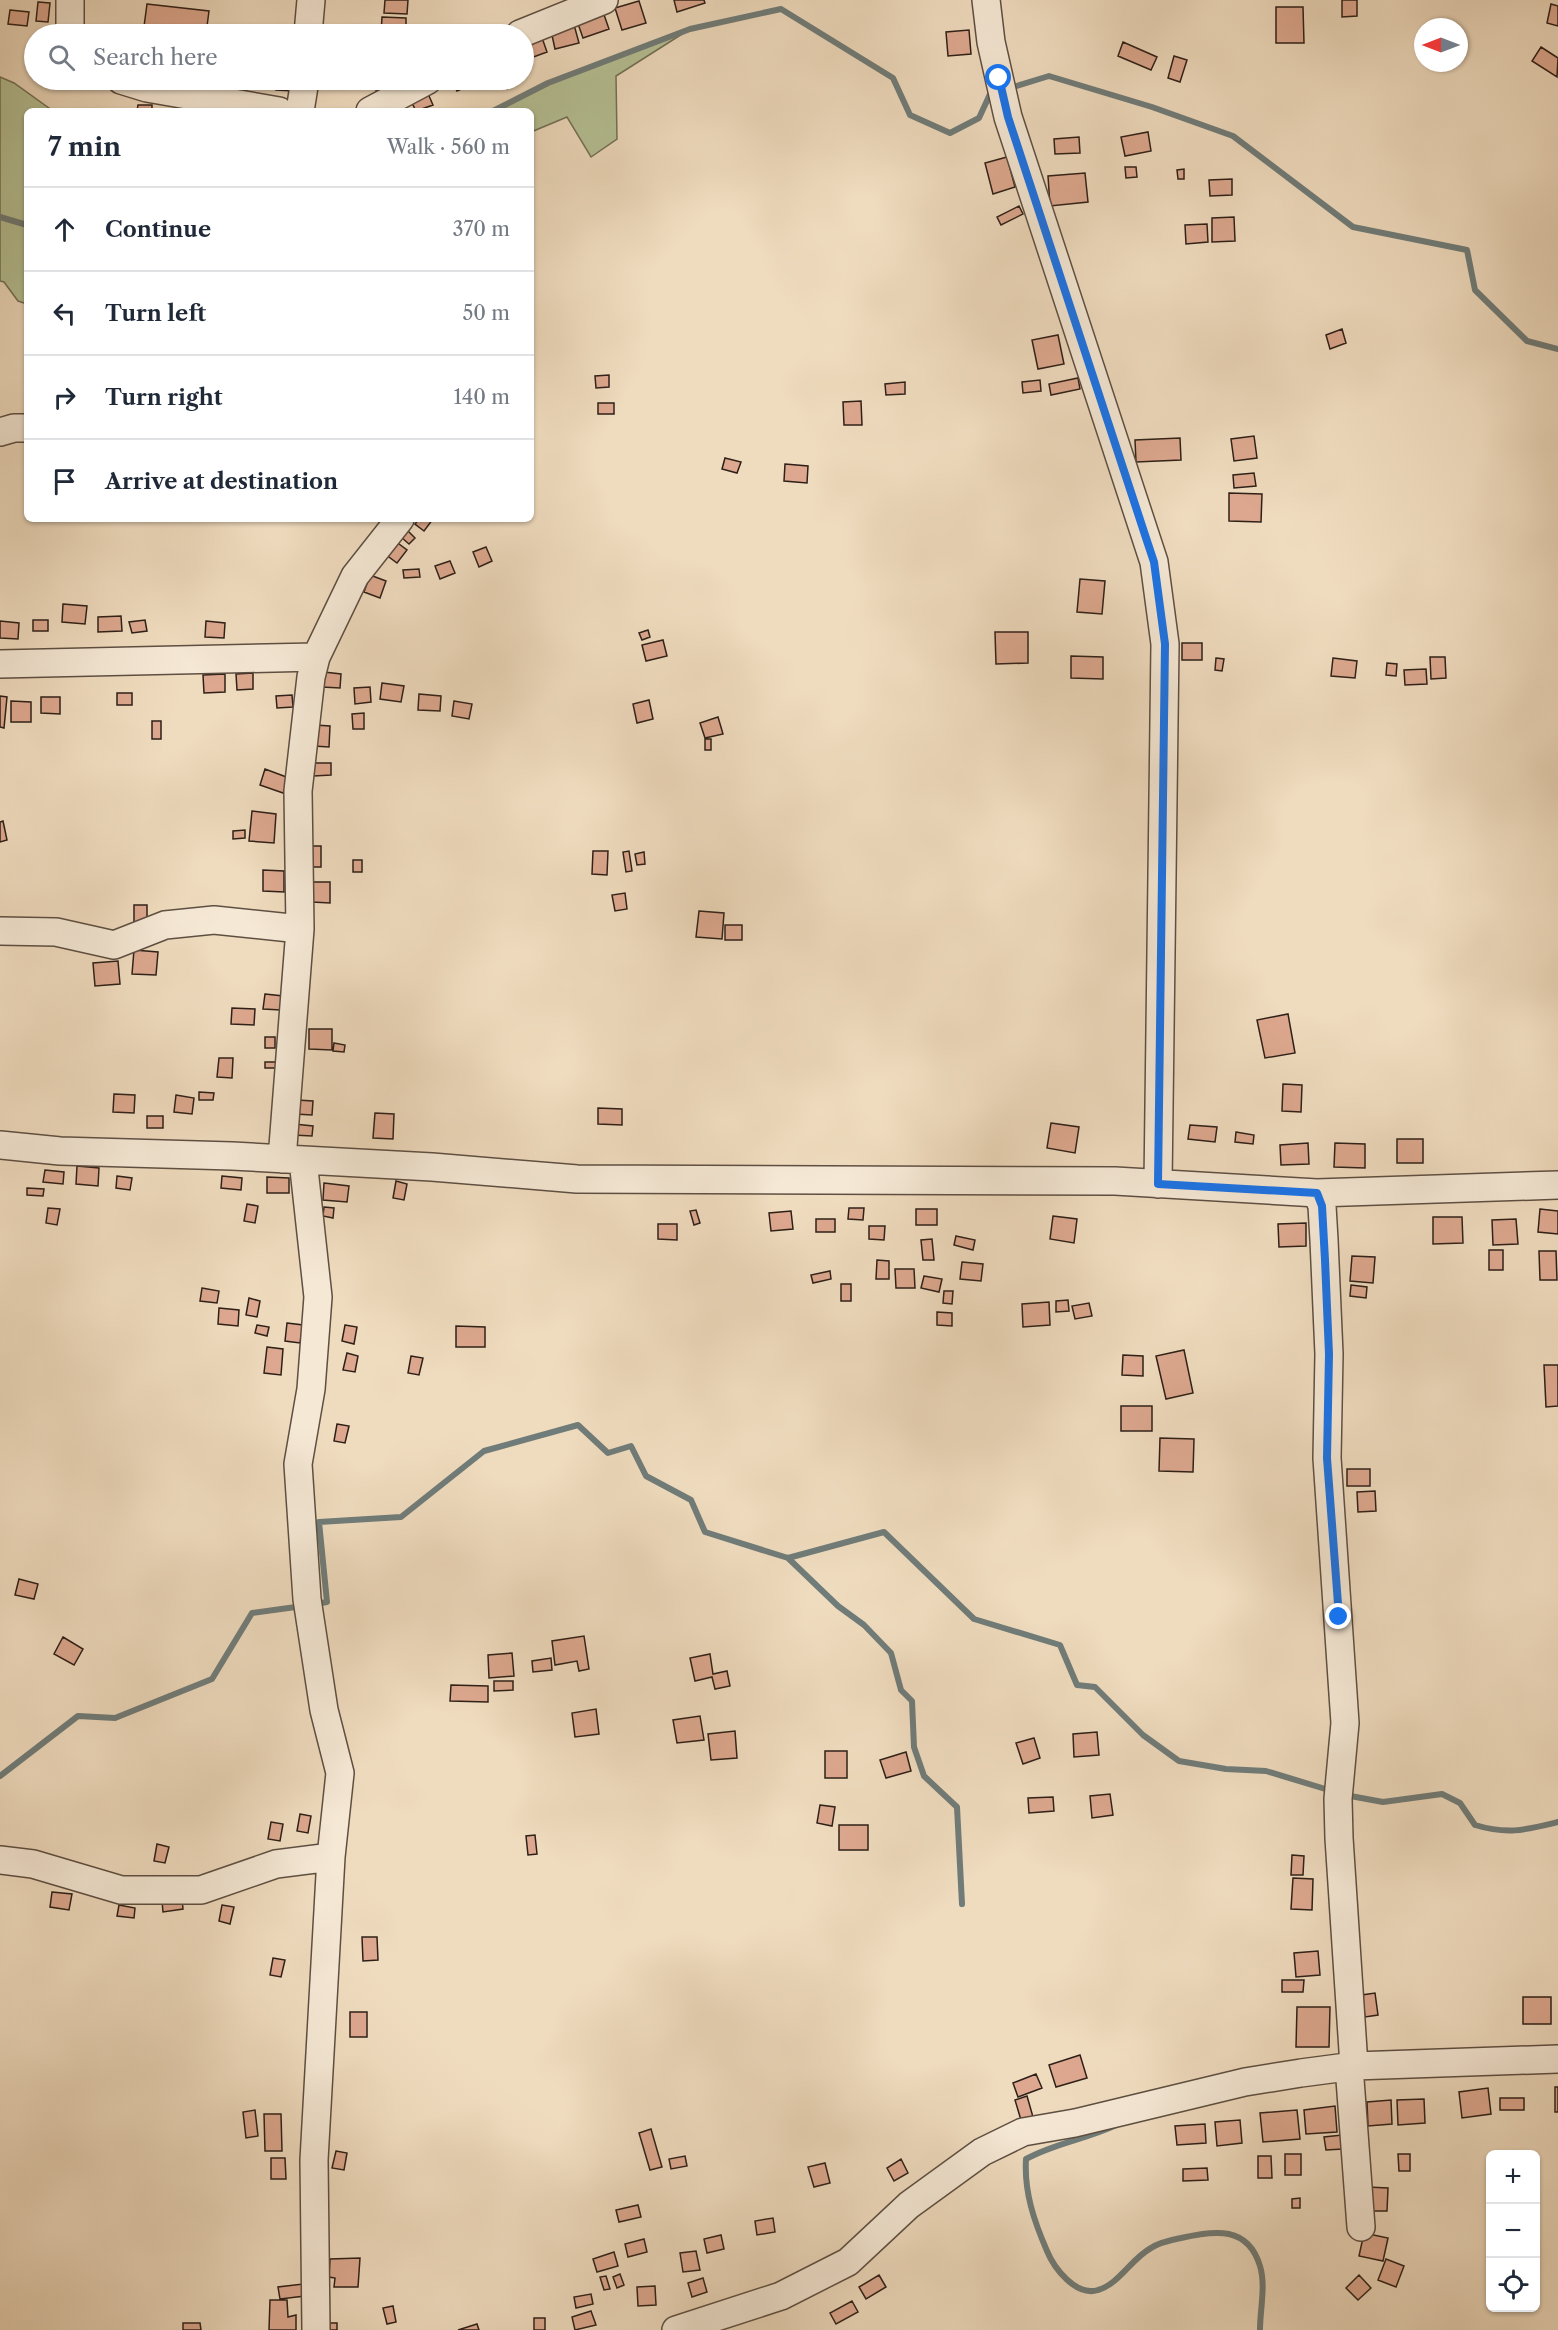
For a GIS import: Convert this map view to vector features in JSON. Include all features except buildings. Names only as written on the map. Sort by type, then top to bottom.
[{"type":"street","points":[[70,0],[70,24]]},
{"type":"street","points":[[309,24],[311,0]]},
{"type":"street","points":[[534,28],[604,0]]},
{"type":"street","points":[[986,0],[991,42],[1008,117],[1154,562],[1165,644],[1158,1184]]},
{"type":"street","points":[[158,90],[262,108]]},
{"type":"street","points":[[300,108],[303,90]]},
{"type":"street","points":[[375,108],[410,90]]},
{"type":"street","points":[[0,432],[24,428]]},
{"type":"street","points":[[316,2330],[314,2160],[331,1857],[340,1773],[324,1710],[307,1599],[298,1464],[311,1389],[318,1297],[292,1159],[300,929],[298,790],[306,703],[316,657],[355,576],[398,522]]},
{"type":"street","points":[[0,664],[316,657]]},
{"type":"street","points":[[0,931],[56,933],[114,945],[165,925],[214,920],[300,929]]},
{"type":"street","points":[[0,1144],[60,1150],[292,1159],[577,1179],[1115,1181],[1317,1193],[1558,1185]]},
{"type":"street","points":[[1317,1193],[1322,1206],[1325,1250],[1329,1354],[1327,1458],[1345,1723],[1338,1799],[1339,1838],[1361,2227]]},
{"type":"street","points":[[0,1860],[33,1864],[121,1890],[201,1890],[276,1864],[331,1857]]},
{"type":"street","points":[[676,2330],[781,2296],[848,2262],[909,2205],[982,2152],[1023,2132],[1075,2123],[1245,2082],[1352,2066],[1558,2059]]},
{"type":"green space","points":[[690,29],[616,76],[617,139],[591,157],[567,117],[534,131],[534,108],[499,108],[548,83]]},
{"type":"green space","points":[[0,77],[14,83],[49,108],[24,108],[24,303],[18,301],[4,282],[0,281]]},
{"type":"waterway","points":[[499,108],[548,83],[690,29],[781,9],[893,78],[910,115],[950,133],[979,118],[991,92]]},
{"type":"waterway","points":[[1010,88],[1049,76],[1152,107],[1233,136],[1353,227],[1467,250],[1475,290],[1527,341],[1558,349]]},
{"type":"waterway","points":[[0,217],[24,224]]},
{"type":"waterway","points":[[316,1604],[327,1602],[319,1522],[401,1517],[484,1451],[578,1425],[608,1453],[631,1446],[646,1476],[691,1500],[705,1532],[788,1558],[884,1532],[974,1619],[1060,1645],[1077,1685],[1095,1687],[1143,1735],[1179,1761],[1226,1769],[1266,1771],[1332,1791]]},
{"type":"waterway","points":[[788,1558],[838,1606],[864,1625],[891,1653],[901,1690],[912,1701],[914,1747],[924,1776],[957,1807],[962,1904]]},
{"type":"waterway","points":[[0,1776],[78,1716],[115,1718],[212,1679],[252,1613],[303,1606]]},
{"type":"waterway","points":[[1345,1795],[1383,1802],[1442,1794],[1460,1803],[1475,1825],[1497,1830],[1526,1829],[1558,1822]]},
{"type":"waterway","points":[[1116,2125],[1026,2159],[1027,2183],[1034,2217],[1050,2258],[1060,2273],[1082,2289],[1098,2290],[1112,2282],[1144,2253],[1158,2244],[1206,2233],[1229,2234],[1239,2237],[1247,2244],[1255,2253],[1260,2266],[1263,2290],[1260,2330]]},
{"type":"route","points":[[999,78],[1008,117],[1154,562],[1165,644],[1158,1184],[1317,1193],[1322,1206],[1325,1260],[1329,1354],[1327,1458],[1339,1617]]}]
